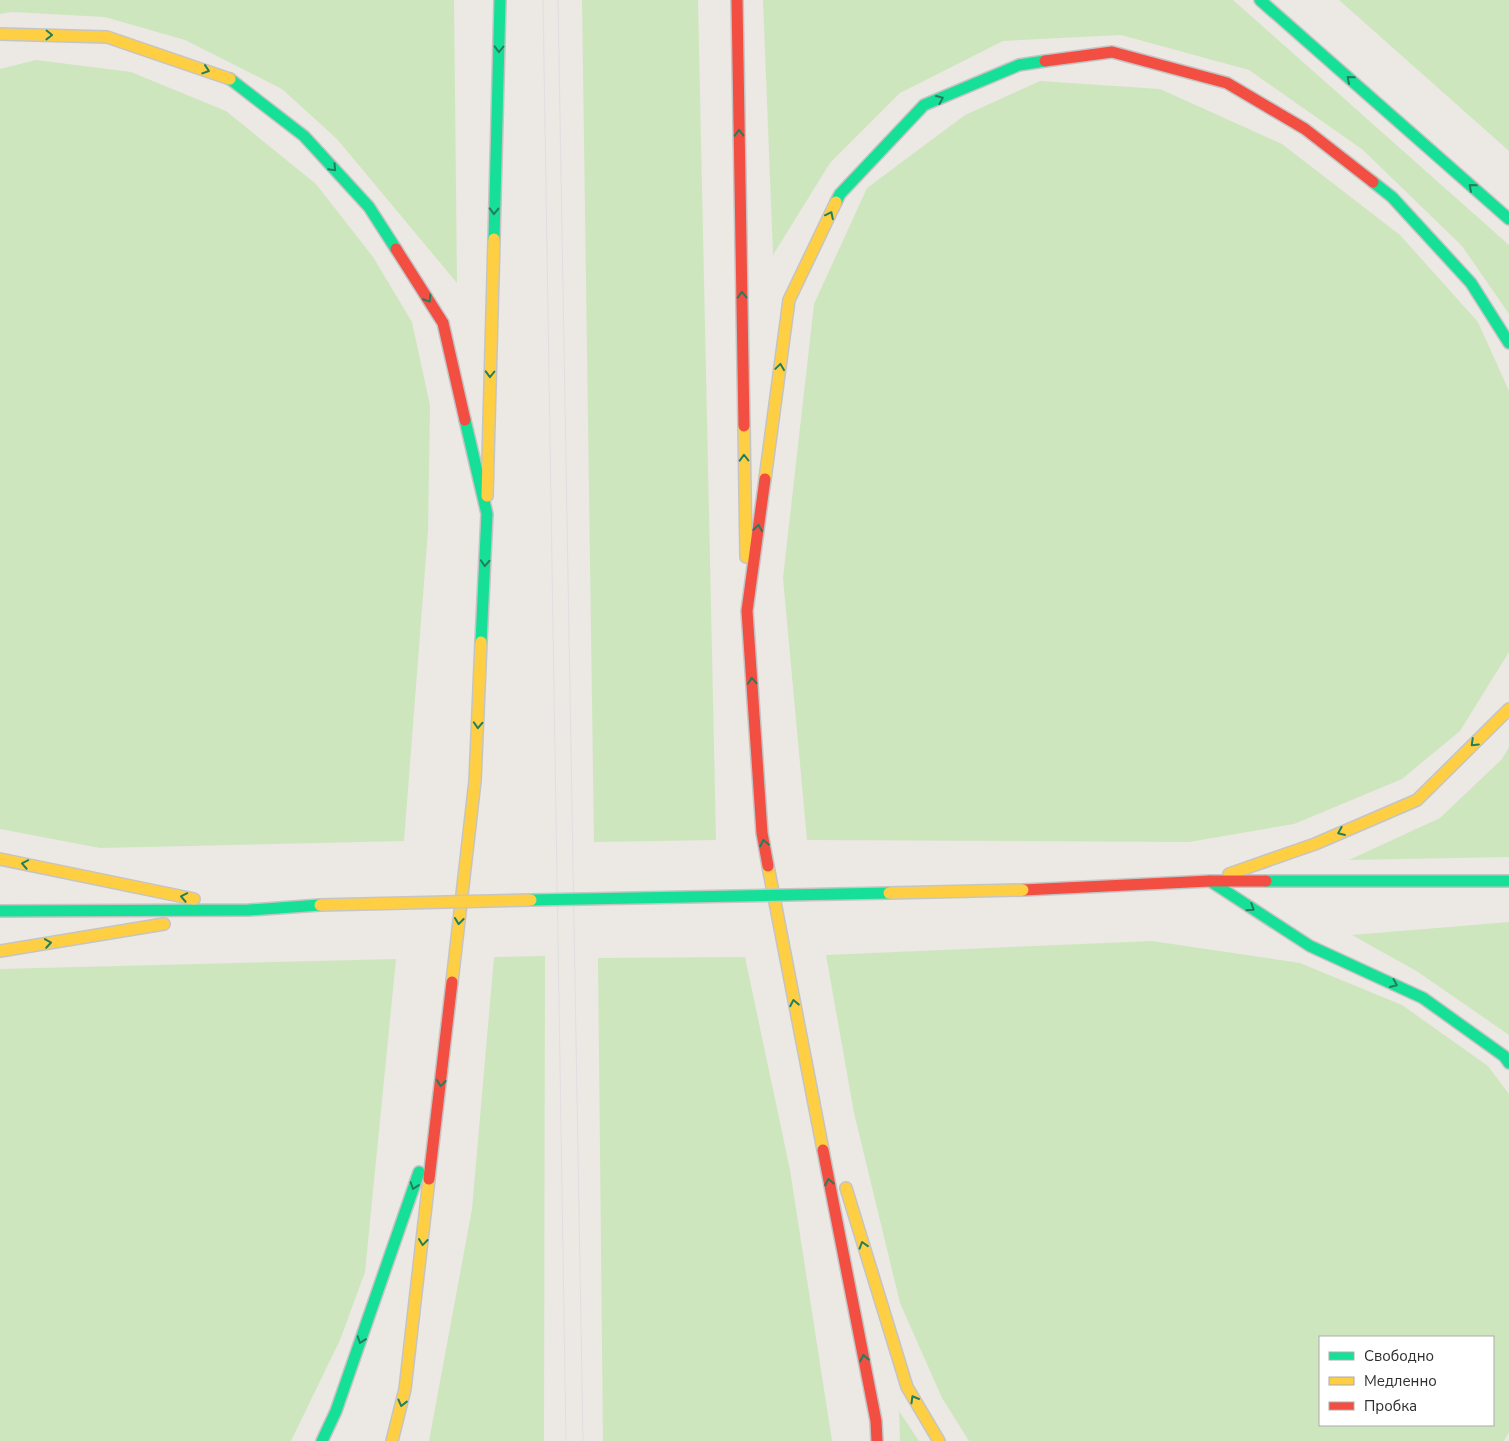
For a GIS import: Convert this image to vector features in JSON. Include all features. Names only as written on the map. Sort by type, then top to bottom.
[{"type":"main road","points":[[392,1441],[405,1389],[475,781],[487,514],[500,0]]},
{"type":"main road","points":[[737,0],[747,612],[762,833],[876,1421],[877,1441]]},
{"type":"main road","points":[[1260,0],[1509,219]]},
{"type":"main road","points":[[0,34],[108,37],[226,76],[304,136],[369,208],[443,323],[487,514]]},
{"type":"main road","points":[[747,612],[789,300],[840,194],[924,105],[1019,65],[1112,52],[1227,83],[1305,129],[1392,197],[1471,283],[1509,343]]},
{"type":"main road","points":[[1210,882],[1315,844],[1417,800],[1509,709]]},
{"type":"main road","points":[[0,859],[249,910]]},
{"type":"main road","points":[[0,911],[249,910],[320,905],[1023,890],[1210,882],[1509,881]]},
{"type":"main road","points":[[1210,882],[1310,946],[1423,998],[1504,1056],[1509,1063]]},
{"type":"main road","points":[[0,951],[249,910]]},
{"type":"main road","points":[[803,1051],[907,1387],[939,1441]]},
{"type":"main road","points":[[322,1441],[336,1411],[436,1124]]},
{"type":"green space","points":[[0,0],[454,0],[457,283],[337,139],[282,89],[185,40],[105,17],[11,12],[0,14]]},
{"type":"green space","points":[[582,0],[698,0],[716,840],[594,842]]},
{"type":"green space","points":[[763,0],[1233,0],[1509,245],[1509,314],[1462,246],[1363,150],[1249,70],[1121,35],[1003,41],[900,93],[830,163],[773,255]]},
{"type":"green space","points":[[1339,0],[1509,0],[1509,151]]},
{"type":"green space","points":[[36,60],[131,72],[226,111],[316,184],[373,257],[412,322],[430,405],[428,531],[404,841],[100,848],[0,829],[0,69]]},
{"type":"green space","points":[[1040,81],[1160,89],[1282,144],[1400,235],[1478,322],[1509,391],[1509,652],[1460,731],[1402,779],[1294,824],[1189,842],[807,840],[783,578],[814,304],[867,188],[965,115]]},
{"type":"green space","points":[[1509,747],[1509,857],[1349,860],[1440,818],[1502,759]]},
{"type":"green space","points":[[1509,922],[1509,1035],[1418,972],[1352,935]]},
{"type":"green space","points":[[1152,941],[1300,963],[1402,1005],[1488,1066],[1509,1094],[1509,1432],[1504,1441],[969,1441],[942,1398],[900,1303],[854,1113],[826,955]]},
{"type":"green space","points":[[545,956],[544,1441],[429,1441],[472,1209],[494,957]]},
{"type":"green space","points":[[745,957],[790,1170],[832,1441],[603,1441],[598,958]]},
{"type":"green space","points":[[396,959],[365,1272],[340,1340],[291,1441],[0,1441],[0,969]]},
{"type":"green space","points":[[899,1411],[919,1441],[900,1441]]},
{"type":"tram line","points":[[543,0],[566,1441]]},
{"type":"tram line","points":[[558,0],[583,1441]]},
{"type":"traffic: fast","points":[[494,239],[500,0]]},
{"type":"traffic: fast","points":[[1260,0],[1509,219]]},
{"type":"traffic: fast","points":[[836,202],[840,194],[924,105],[1019,65],[1045,61]]},
{"type":"traffic: fast","points":[[230,79],[304,136],[369,207],[396,249]]},
{"type":"traffic: fast","points":[[1373,182],[1392,197],[1471,283],[1509,343]]},
{"type":"traffic: fast","points":[[465,420],[487,514],[481,642]]},
{"type":"traffic: fast","points":[[1210,881],[1310,946],[1423,998],[1504,1056],[1509,1063]]},
{"type":"traffic: fast","points":[[1266,881],[1509,881]]},
{"type":"traffic: fast","points":[[531,900],[889,893]]},
{"type":"traffic: fast","points":[[0,911],[249,910],[320,905]]},
{"type":"traffic: fast","points":[[322,1441],[336,1411],[419,1172]]},
{"type":"traffic: slow","points":[[0,34],[107,37],[230,79]]},
{"type":"traffic: slow","points":[[765,479],[789,300],[836,202]]},
{"type":"traffic: slow","points":[[487,496],[494,239]]},
{"type":"traffic: slow","points":[[744,426],[746,557]]},
{"type":"traffic: slow","points":[[452,982],[475,781],[481,642]]},
{"type":"traffic: slow","points":[[1229,874],[1315,844],[1417,800],[1509,709]]},
{"type":"traffic: slow","points":[[0,859],[194,899]]},
{"type":"traffic: slow","points":[[768,866],[823,1150]]},
{"type":"traffic: slow","points":[[889,893],[1023,890]]},
{"type":"traffic: slow","points":[[320,905],[531,900]]},
{"type":"traffic: slow","points":[[0,951],[164,924]]},
{"type":"traffic: slow","points":[[392,1441],[405,1389],[429,1179]]},
{"type":"traffic: slow","points":[[846,1188],[907,1387],[939,1441]]},
{"type":"traffic: jam","points":[[737,0],[744,426]]},
{"type":"traffic: jam","points":[[1045,61],[1112,52],[1227,83],[1305,129],[1373,182]]},
{"type":"traffic: jam","points":[[396,249],[443,323],[465,420]]},
{"type":"traffic: jam","points":[[765,479],[747,611],[762,833],[768,866]]},
{"type":"traffic: jam","points":[[1023,890],[1210,881],[1266,881]]},
{"type":"traffic: jam","points":[[429,1179],[452,982]]},
{"type":"traffic: jam","points":[[823,1150],[876,1421],[877,1441]]}]
